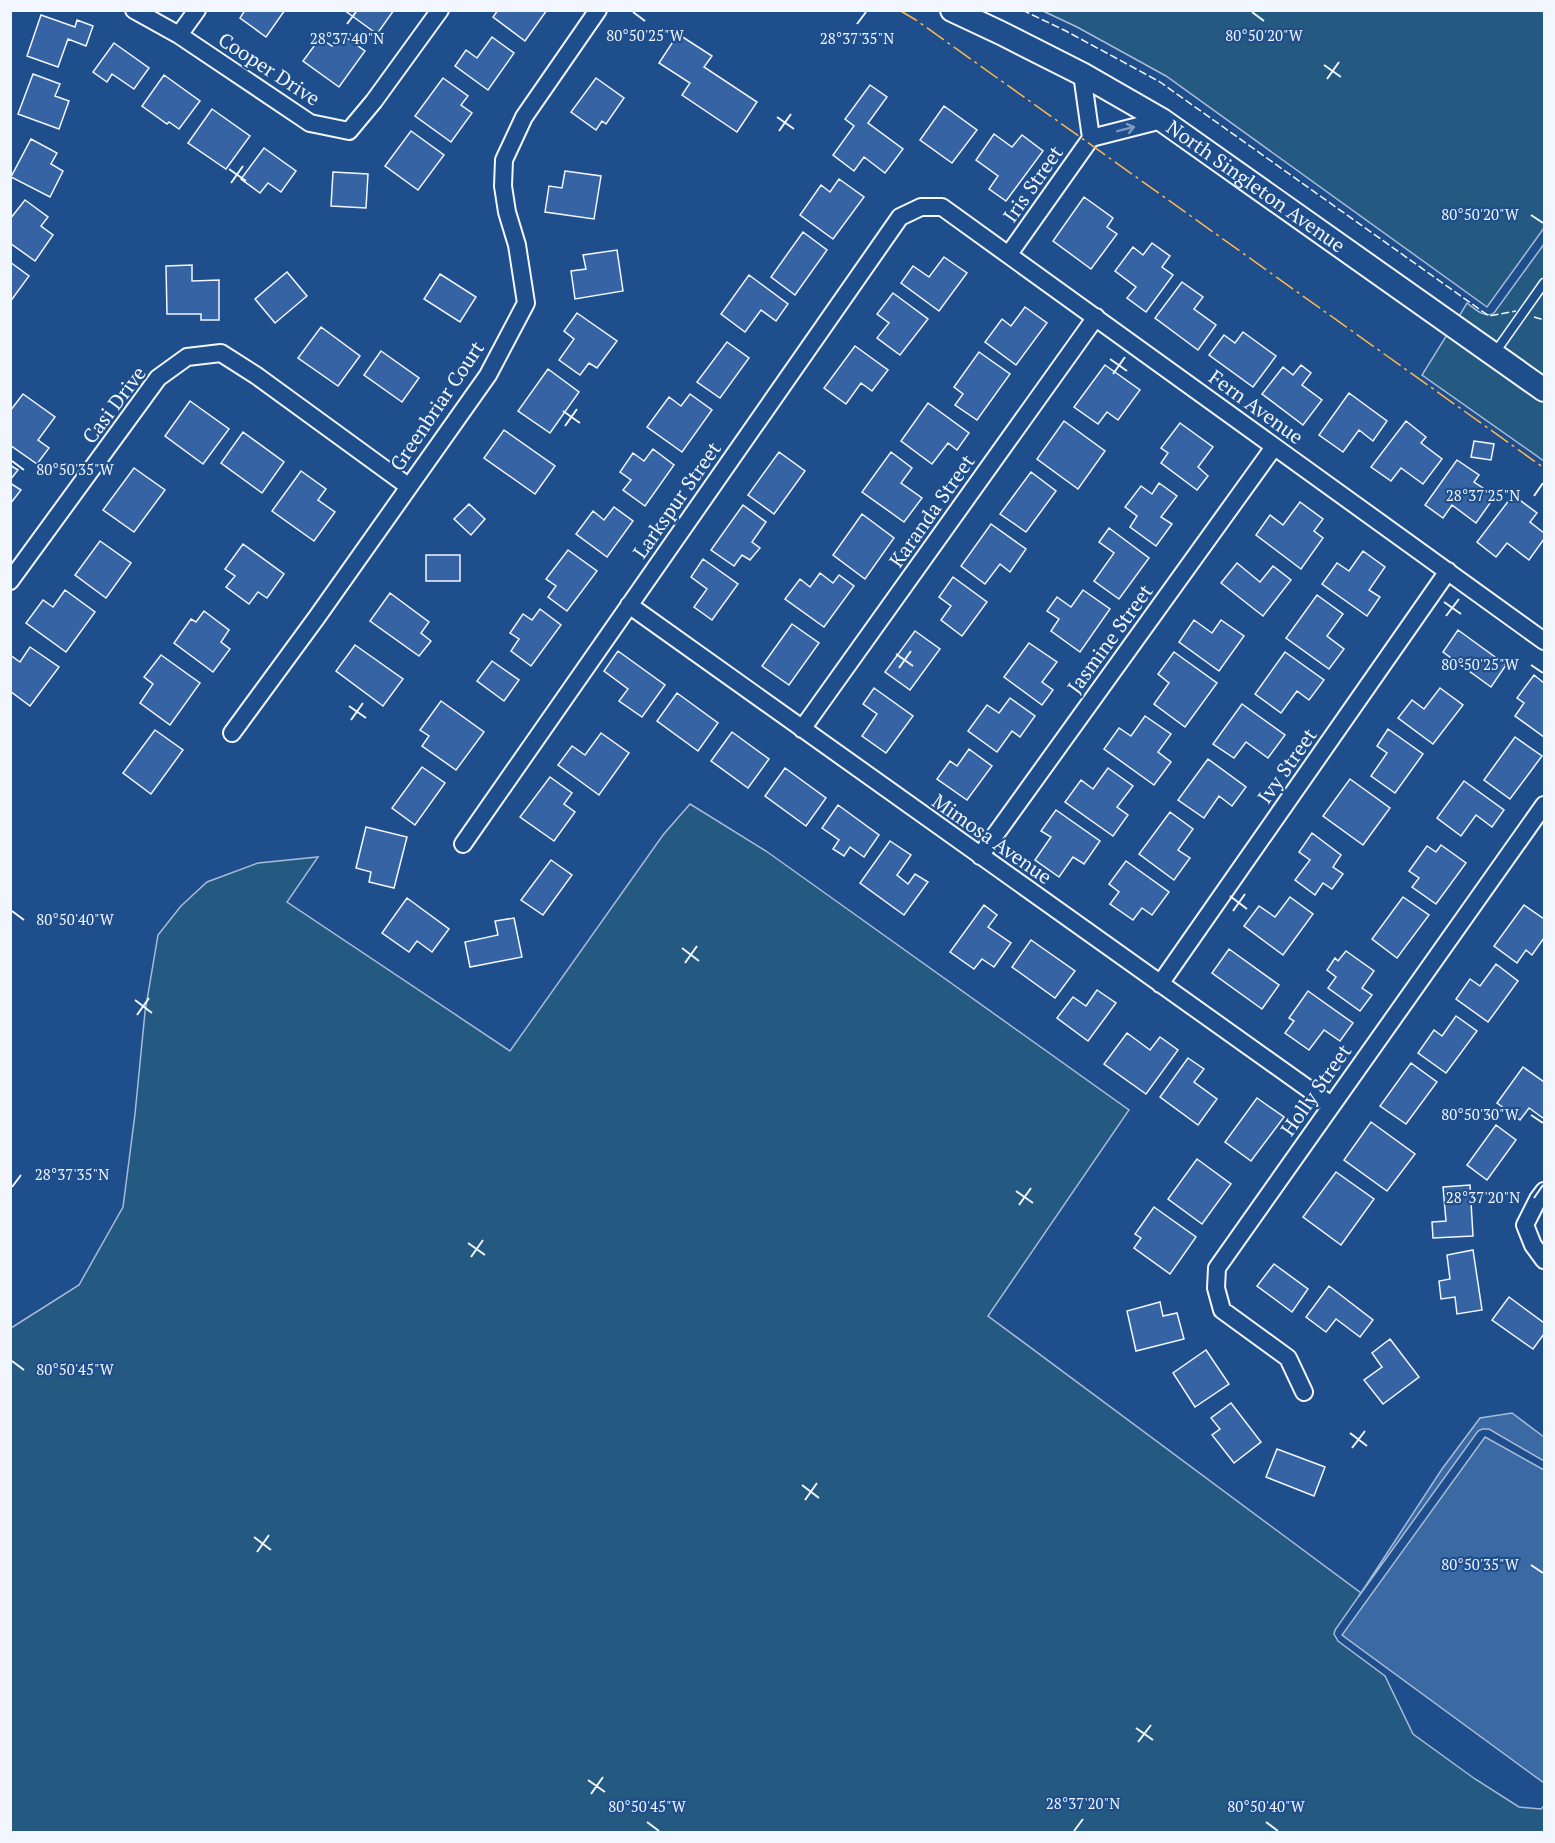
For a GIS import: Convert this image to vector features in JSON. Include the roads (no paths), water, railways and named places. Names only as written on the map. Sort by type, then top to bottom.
[{"type":"street","name":"Cooper Drive","points":[[134,10],[179,35],[310,123],[349,131],[374,101],[440,10]]},
{"type":"street","points":[[179,35],[197,10]]},
{"type":"street","name":"Greenbriar Court","points":[[232,733],[488,375],[526,303],[517,245],[504,195],[504,160],[524,117],[598,10]]},
{"type":"street","name":"North Singleton Avenue","points":[[952,10],[1082,74],[1162,120],[1494,354],[1536,381]]},
{"type":"street","name":"Iris Street","points":[[1082,74],[1091,138]]},
{"type":"street","name":"Iris Street","points":[[1009,254],[1091,138],[1162,120]]},
{"type":"street","name":"Larkspur Street","points":[[463,844],[900,217],[921,207],[942,207]]},
{"type":"street","name":"Fern Avenue","points":[[942,207],[1545,642]]},
{"type":"street","name":"Karanda Street","points":[[802,729],[1096,317]]},
{"type":"street","name":"Casi Drive","points":[[10,581],[158,378],[187,357],[221,353],[257,376],[408,486]]},
{"type":"street","name":"Jasmine Street","points":[[980,856],[1274,447]]},
{"type":"street","name":"Ivy Street","points":[[1160,984],[1448,571]]},
{"type":"street","name":"Mimosa Avenue","points":[[629,605],[1331,1105]]},
{"type":"street","name":"Holly Street","points":[[1304,1392],[1288,1358],[1222,1310],[1216,1288],[1217,1268],[1545,805]]},
{"type":"street","points":[[1545,1191],[1538,1199],[1525,1225],[1533,1245],[1545,1260]]},
{"type":"lane","points":[[1494,354],[1545,283]]}]
